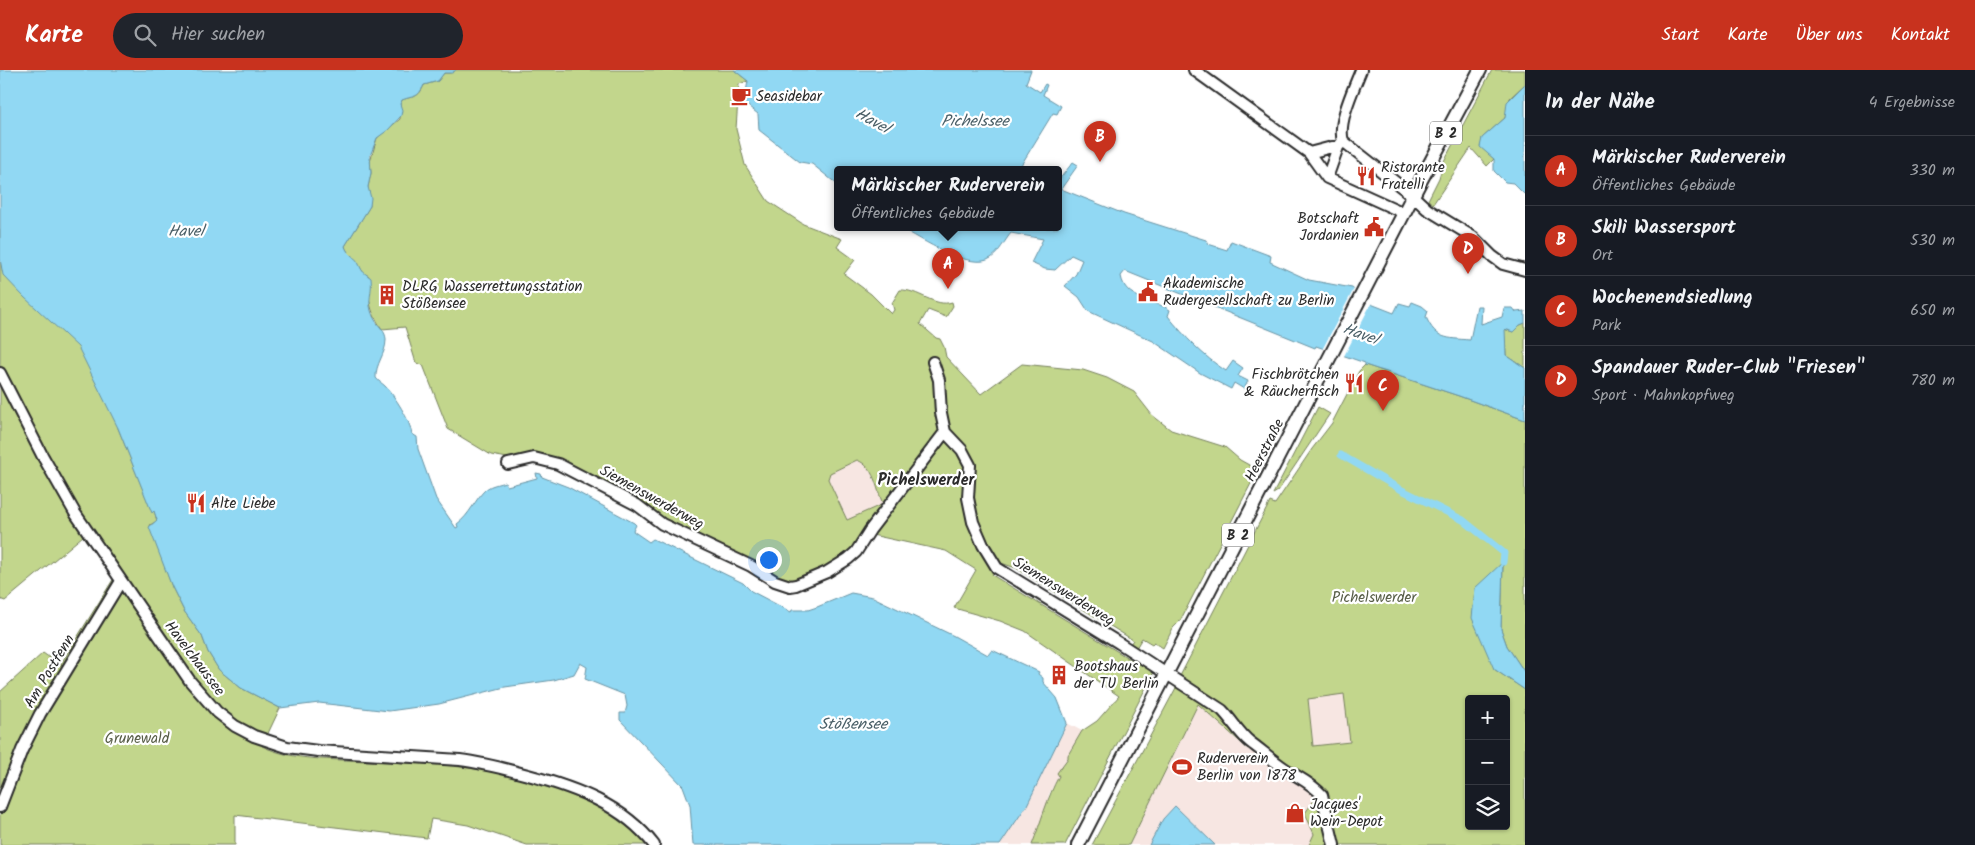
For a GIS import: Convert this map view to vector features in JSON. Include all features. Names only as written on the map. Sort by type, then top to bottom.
[{"type":"main road","name":"Heerstraße","points":[[1078,845],[1404,213],[1480,70]]},
{"type":"street","points":[[1194,70],[1309,153],[1328,178],[1404,213]]},
{"type":"street","points":[[1328,178],[1341,144],[1342,122],[1360,70]]},
{"type":"street","points":[[1309,153],[1341,144],[1413,196],[1427,210],[1473,237],[1503,264],[1525,270]]},
{"type":"street","points":[[933,362],[939,380],[941,413],[945,432]]},
{"type":"street","name":"Havelchaussee","points":[[0,373],[42,455],[75,513],[202,697],[235,726],[254,736],[287,747],[318,751],[460,760],[514,771],[570,787],[596,799],[631,820],[654,845]]},
{"type":"street","name":"Siemenswerderweg","points":[[508,464],[534,458],[558,464],[637,505],[662,524],[751,566],[775,581],[790,586],[827,572],[848,560],[856,552],[908,479],[945,432],[959,446],[970,465],[968,498],[973,522],[983,545],[997,568],[1222,710],[1231,719],[1236,730],[1248,740],[1283,767],[1317,789],[1322,795],[1335,844]]},
{"type":"street","name":"Am Postfenn","points":[[0,807],[22,750],[40,714],[121,581]]},
{"type":"shaded area","points":[[857,460],[868,466],[883,504],[847,520],[828,479],[830,473]]},
{"type":"shaded area","points":[[1344,694],[1350,742],[1313,746],[1308,698]]},
{"type":"shaded area","points":[[1198,704],[1247,749],[1249,740],[1318,794],[1315,834],[1309,845],[1215,845],[1175,806],[1163,819],[1149,845],[1129,845]]},
{"type":"shaded area","points":[[1067,723],[1082,731],[1068,758],[1057,773],[1059,776],[1049,794],[1047,806],[1032,845],[1000,845],[1027,805]]},
{"type":"green space","name":"Pichelswerder","points":[[456,70],[734,70],[748,81],[739,84],[736,129],[745,165],[768,201],[803,224],[842,239],[837,247],[855,260],[844,274],[871,294],[891,314],[894,310],[892,303],[900,290],[913,292],[939,303],[952,302],[953,306],[946,317],[928,310],[920,324],[936,338],[940,339],[946,357],[981,394],[1022,364],[1083,370],[1107,378],[1134,392],[1152,415],[1171,430],[1225,447],[1240,460],[1258,470],[1180,621],[1173,628],[1163,648],[1154,642],[1152,644],[1142,638],[1136,648],[1130,644],[1133,640],[1016,568],[1001,563],[992,575],[1133,661],[1136,658],[1155,670],[1065,845],[1032,845],[1059,776],[1057,773],[1068,758],[1082,731],[1097,721],[1119,696],[1025,631],[1000,621],[954,608],[976,570],[946,551],[872,535],[856,557],[793,588],[644,513],[558,467],[491,455],[448,429],[423,365],[416,363],[405,327],[382,329],[374,316],[370,304],[369,276],[362,271],[345,246],[370,206],[368,187],[371,173],[370,162],[377,138],[400,119],[400,104],[402,100],[416,96],[424,85],[438,81],[444,73]],"holes":[[[857,460],[863,463],[874,479],[883,504],[847,520],[828,479],[830,473]]]},
{"type":"green space","points":[[1492,70],[1525,70],[1525,84],[1510,98],[1505,118],[1482,138],[1481,147],[1494,159],[1487,166],[1471,148],[1433,204],[1428,200],[1439,178],[1444,161]]},
{"type":"green space","name":"Grunewald","points":[[0,229],[123,387],[118,428],[152,512],[154,510],[157,521],[150,525],[172,587],[184,611],[202,636],[208,652],[219,670],[241,688],[280,708],[262,746],[300,757],[449,766],[484,770],[535,782],[562,791],[611,814],[631,828],[647,845],[527,845],[468,825],[431,819],[427,838],[235,815],[235,845],[0,845],[0,692],[43,653],[60,665],[114,578],[83,536],[5,601],[0,599]]},
{"type":"green space","points":[[1525,323],[1525,368],[1506,355],[1504,329],[1513,332]]},
{"type":"green space","name":"Pichelswerder","points":[[1365,365],[1525,420],[1525,673],[1507,646],[1501,629],[1503,563],[1494,669],[1525,690],[1525,845],[1309,845],[1314,834],[1305,813],[1318,795],[1248,741],[1248,749],[1198,704],[1129,845],[1092,845],[1178,684],[1179,678],[1270,502],[1275,504],[1332,423],[1359,371]],"holes":[[[1344,694],[1350,742],[1313,746],[1308,699]]]},
{"type":"green space","points":[[1318,407],[1330,414],[1278,491],[1273,494]]},
{"type":"water","name":"Havel","points":[[0,70],[456,70],[452,73],[444,73],[438,81],[424,85],[417,95],[402,100],[400,104],[401,116],[388,130],[377,138],[370,156],[371,173],[368,187],[371,198],[370,206],[345,246],[363,271],[371,278],[370,308],[386,337],[386,345],[377,368],[376,378],[385,386],[402,408],[412,434],[417,437],[418,449],[436,499],[456,528],[458,527],[457,524],[488,488],[505,482],[507,486],[537,478],[536,473],[541,474],[542,477],[568,487],[634,523],[636,525],[633,531],[649,542],[653,539],[743,583],[751,591],[791,612],[792,610],[808,610],[851,593],[873,597],[954,636],[988,655],[992,650],[1039,672],[1038,674],[1043,678],[1043,682],[1057,698],[1067,723],[1027,805],[1000,845],[693,845],[690,805],[683,786],[620,720],[620,713],[625,713],[627,706],[625,695],[585,679],[587,667],[580,663],[574,674],[554,680],[505,687],[439,704],[389,711],[319,703],[280,708],[241,688],[219,670],[208,652],[202,636],[184,611],[172,587],[149,527],[157,520],[154,511],[152,513],[118,428],[78,347],[3,275],[0,259]]},
{"type":"water","name":"Pichelssee","points":[[734,70],[1031,70],[1026,83],[1040,92],[1045,84],[1047,85],[1043,95],[1061,106],[1057,114],[1053,113],[1020,166],[834,166],[834,182],[812,164],[800,162],[759,130],[758,114],[744,103],[748,81]]},
{"type":"water","points":[[1525,84],[1525,195],[1513,183],[1505,182],[1494,171],[1494,159],[1480,147],[1482,138],[1505,118],[1507,102]]},
{"type":"water","points":[[1073,162],[1078,165],[1062,188],[1062,176]]},
{"type":"water","points":[[1062,189],[1124,214],[1206,240],[1208,244],[1227,250],[1231,241],[1271,256],[1270,262],[1309,280],[1352,288],[1371,304],[1394,313],[1399,303],[1410,306],[1412,302],[1428,311],[1426,317],[1438,334],[1449,338],[1470,340],[1477,306],[1482,306],[1481,324],[1502,317],[1504,308],[1513,308],[1516,312],[1525,311],[1525,323],[1513,332],[1505,329],[1506,355],[1525,368],[1525,420],[1365,365],[1365,363],[1316,346],[1315,348],[1125,271],[1121,276],[1128,290],[1141,298],[1170,310],[1168,316],[1202,353],[1226,371],[1233,361],[1243,368],[1238,376],[1248,381],[1244,389],[1234,383],[1231,389],[1200,373],[1153,341],[1088,311],[1079,297],[1065,286],[1076,274],[1082,260],[1071,255],[1055,270],[1045,269],[1031,263],[1043,239],[1011,233],[994,256],[982,261],[971,261],[933,246],[906,231],[1062,231]]},
{"type":"water","points":[[1503,562],[1501,629],[1507,646],[1525,673],[1525,690],[1494,669],[1472,618],[1475,588]]},
{"type":"water","points":[[1175,806],[1215,845],[1149,845],[1163,819]]},
{"type":"pier","points":[[1355,287],[1372,302],[1343,358],[1322,350]]},
{"type":"waterway","points":[[1341,455],[1400,489],[1463,520],[1504,553],[1503,562]]},
{"type":"place","name":"Seasidebar","points":[[741,96]]},
{"type":"place","name":"Skili Wassersport","points":[[1100,162]]},
{"type":"place","name":"Ristorante Fratelli","points":[[1366,176]]},
{"type":"place","name":"Botschaft Jordanien","points":[[1374,227]]},
{"type":"place","name":"Spandauer Ruder-Club \"Friesen\"","points":[[1468,274]]},
{"type":"place","name":"Märkischer Ruderverein","points":[[948,289]]},
{"type":"place","name":"Akademische Rudergesellschaft zu Berlin","points":[[1148,292]]},
{"type":"place","name":"DLRG Wasserrettungsstation Stößensee","points":[[387,295]]},
{"type":"place","name":"Fischbrötchen & Räucherfisch","points":[[1354,383]]},
{"type":"place","name":"Wochenendsiedlung","points":[[1383,411]]},
{"type":"place","name":"Alte Liebe","points":[[196,503]]},
{"type":"place","name":"Bootshaus der TU Berlin","points":[[1059,675]]},
{"type":"place","name":"Ruderverein Berlin von 1878","points":[[1182,767]]},
{"type":"place","name":"Jacques' Wein-Depot","points":[[1295,813]]},
{"type":"district","name":"Pichelswerder","points":[[926,479]]},
{"type":"water label","name":"Stößensee","points":[[853,723]]}]
